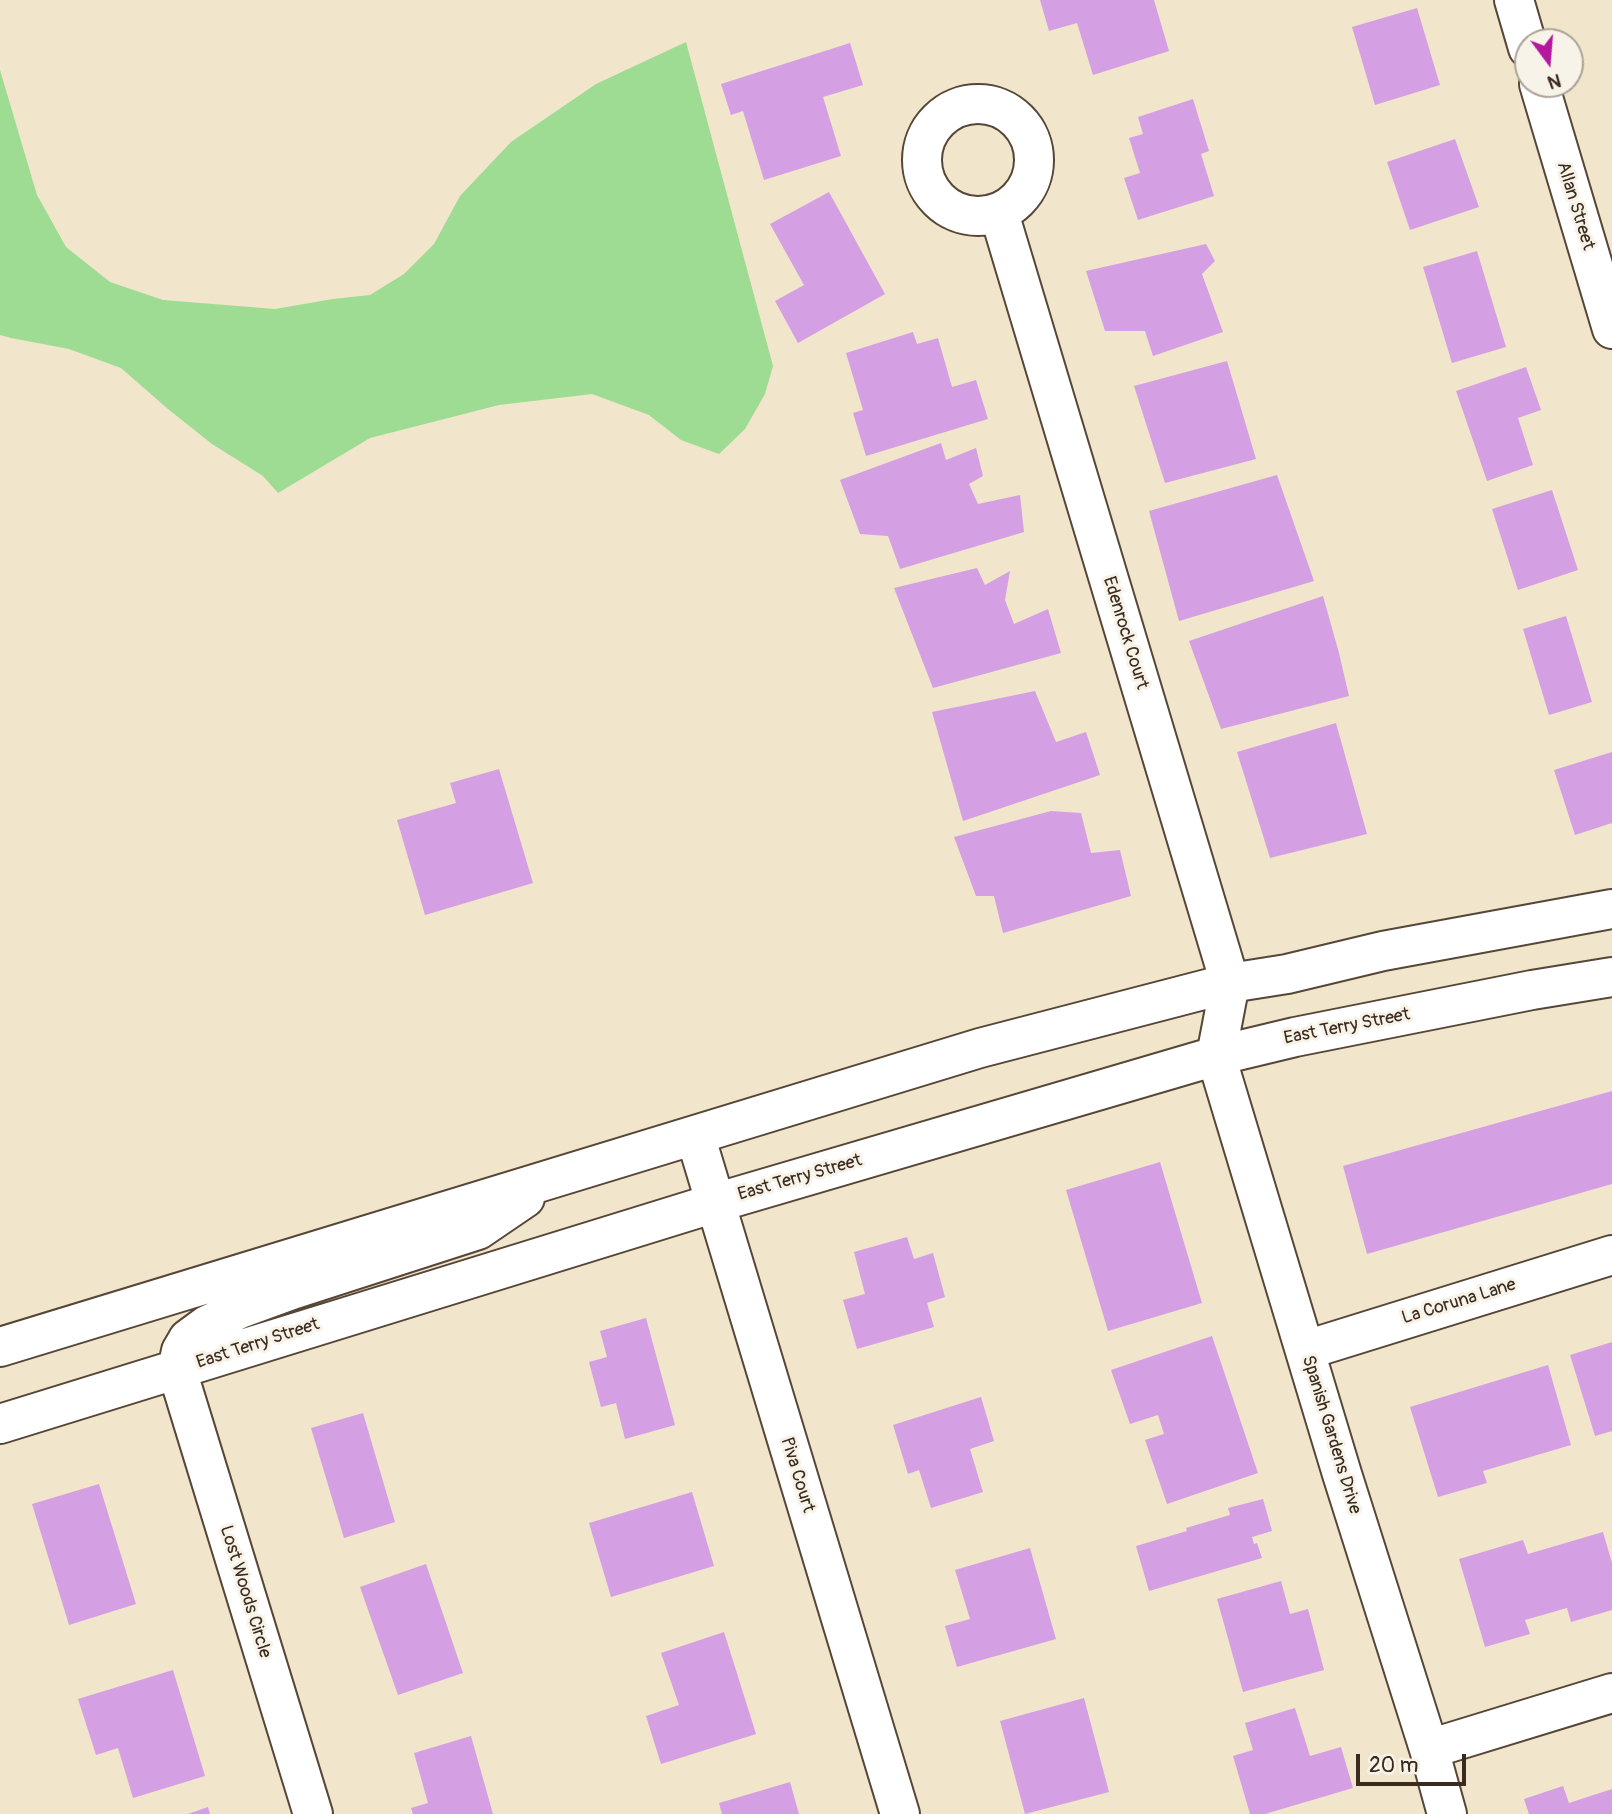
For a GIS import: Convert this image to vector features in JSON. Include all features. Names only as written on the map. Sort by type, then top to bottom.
[{"type":"street","points":[[1514,0],[1522,28]]},
{"type":"street","name":"Allan Street","points":[[1543,98],[1612,329]]},
{"type":"street","name":"Edenrock Court","points":[[999,213],[1230,983],[1216,1056]]},
{"type":"street","points":[[0,1347],[980,1048],[1230,983],[1286,974],[1383,951],[1612,909]]},
{"type":"street","name":"East Terry Street","points":[[0,1424],[715,1203],[1216,1056],[1295,1037],[1532,990],[1612,977]]},
{"type":"street","name":"Spanish Gardens Drive","points":[[1216,1056],[1447,1814]]},
{"type":"street","name":"Piva Court","points":[[695,1135],[900,1814]]},
{"type":"street","points":[[177,1370],[181,1351],[188,1339],[207,1325],[240,1309],[292,1290],[478,1230],[551,1178]]},
{"type":"street","name":"La Coruna Lane","points":[[1306,1350],[1612,1255]]},
{"type":"street","name":"Lost Woods Circle","points":[[177,1370],[313,1814]]},
{"type":"street","points":[[1429,1749],[1612,1693]]},
{"type":"green space","points":[[686,42],[773,366],[765,394],[745,429],[719,454],[681,440],[649,415],[592,394],[499,405],[370,438],[278,493],[263,476],[212,444],[121,368],[69,349],[0,335],[0,70],[37,195],[66,247],[110,282],[163,300],[275,309],[370,295],[404,274],[434,244],[460,196],[511,142],[596,84]]},
{"type":"building","points":[[1040,0],[1154,0],[1169,51],[1093,75],[1077,23],[1049,31]]},
{"type":"building","points":[[1417,8],[1440,85],[1375,105],[1352,27]]},
{"type":"building","points":[[850,43],[863,85],[823,97],[841,156],[764,180],[743,111],[731,115],[721,84]]},
{"type":"building","points":[[1193,99],[1209,151],[1201,154],[1214,196],[1138,220],[1124,178],[1140,173],[1129,138],[1143,134],[1138,117]]},
{"type":"building","points":[[1455,139],[1479,207],[1410,230],[1387,162]]},
{"type":"building","points":[[829,192],[885,294],[798,343],[775,301],[804,285],[770,224]]},
{"type":"building","points":[[1206,244],[1215,261],[1202,274],[1223,332],[1153,356],[1145,331],[1105,331],[1086,271]]},
{"type":"building","points":[[1477,251],[1506,347],[1452,363],[1423,267]]},
{"type":"building","points":[[913,332],[917,344],[938,338],[952,387],[976,380],[988,419],[866,456],[853,413],[863,410],[846,353]]},
{"type":"building","points":[[1227,361],[1256,459],[1165,483],[1134,386]]},
{"type":"building","points":[[1526,367],[1541,410],[1518,418],[1533,465],[1487,481],[1456,391]]},
{"type":"building","points":[[941,443],[946,460],[976,448],[983,476],[969,484],[978,504],[1020,495],[1024,532],[900,569],[888,536],[860,534],[840,480]]},
{"type":"building","points":[[1277,475],[1314,581],[1179,621],[1149,511]]},
{"type":"building","points":[[1552,490],[1578,570],[1518,590],[1492,509]]},
{"type":"building","points":[[977,568],[985,585],[1010,571],[1005,600],[1014,624],[1048,609],[1061,653],[933,688],[894,588]]},
{"type":"building","points":[[1323,596],[1349,696],[1221,729],[1189,641]]},
{"type":"building","points":[[1566,616],[1592,702],[1549,715],[1523,629]]},
{"type":"building","points":[[1035,691],[1056,742],[1086,732],[1100,775],[963,821],[932,712]]},
{"type":"building","points":[[1336,723],[1367,834],[1270,858],[1237,752]]},
{"type":"building","points":[[1612,752],[1612,823],[1575,835],[1554,770]]},
{"type":"building","points":[[499,769],[533,883],[425,915],[397,820],[456,803],[450,783]]},
{"type":"building","points":[[1051,811],[1081,813],[1091,853],[1120,850],[1131,896],[1003,933],[994,896],[976,896],[954,837]]},
{"type":"building","points":[[1612,1091],[1612,1184],[1367,1254],[1343,1166]]},
{"type":"building","points":[[1160,1162],[1202,1303],[1108,1331],[1066,1190]]},
{"type":"building","points":[[907,1237],[914,1259],[933,1253],[945,1297],[927,1303],[934,1327],[857,1349],[843,1300],[865,1294],[854,1252]]},
{"type":"building","points":[[646,1318],[675,1425],[625,1439],[616,1403],[601,1407],[589,1362],[607,1357],[600,1331]]},
{"type":"building","points":[[1212,1336],[1258,1473],[1167,1504],[1145,1440],[1164,1434],[1158,1415],[1130,1424],[1111,1370]]},
{"type":"building","points":[[1612,1342],[1612,1431],[1595,1436],[1570,1355]]},
{"type":"building","points":[[1548,1365],[1571,1445],[1483,1471],[1487,1483],[1438,1497],[1410,1407]]},
{"type":"building","points":[[981,1397],[994,1441],[970,1449],[983,1492],[931,1508],[919,1470],[908,1474],[893,1425]]},
{"type":"building","points":[[363,1413],[395,1522],[344,1538],[311,1428]]},
{"type":"building","points":[[99,1484],[136,1604],[69,1625],[32,1504]]},
{"type":"building","points":[[692,1492],[714,1566],[611,1597],[589,1523]]},
{"type":"building","points":[[1263,1499],[1272,1531],[1252,1537],[1262,1558],[1149,1591],[1136,1546],[1230,1515],[1228,1508]]},
{"type":"building","points":[[1603,1532],[1612,1563],[1612,1610],[1571,1622],[1567,1608],[1525,1620],[1530,1634],[1485,1647],[1459,1559],[1523,1540],[1528,1554]]},
{"type":"building","points":[[1030,1548],[1056,1639],[957,1667],[945,1626],[970,1619],[955,1570]]},
{"type":"building","points":[[426,1564],[463,1673],[398,1695],[360,1587]]},
{"type":"building","points":[[1281,1581],[1290,1614],[1308,1609],[1324,1670],[1243,1692],[1217,1599]]},
{"type":"building","points":[[724,1632],[756,1734],[661,1764],[646,1716],[679,1705],[661,1653]]},
{"type":"building","points":[[173,1670],[205,1776],[133,1798],[118,1748],[96,1755],[78,1699]]},
{"type":"building","points":[[1084,1698],[1109,1792],[1025,1814],[1000,1721]]},
{"type":"building","points":[[1295,1708],[1310,1756],[1341,1747],[1353,1788],[1265,1814],[1250,1814],[1233,1756],[1253,1750],[1245,1723]]},
{"type":"building","points":[[471,1736],[493,1814],[413,1814],[411,1808],[428,1803],[414,1753]]},
{"type":"building","points":[[790,1782],[799,1814],[722,1814],[719,1803]]},
{"type":"building","points":[[1563,1786],[1569,1803],[1612,1789],[1612,1814],[1529,1814],[1524,1799]]},
{"type":"building","points":[[208,1807],[210,1814],[188,1814]]}]
